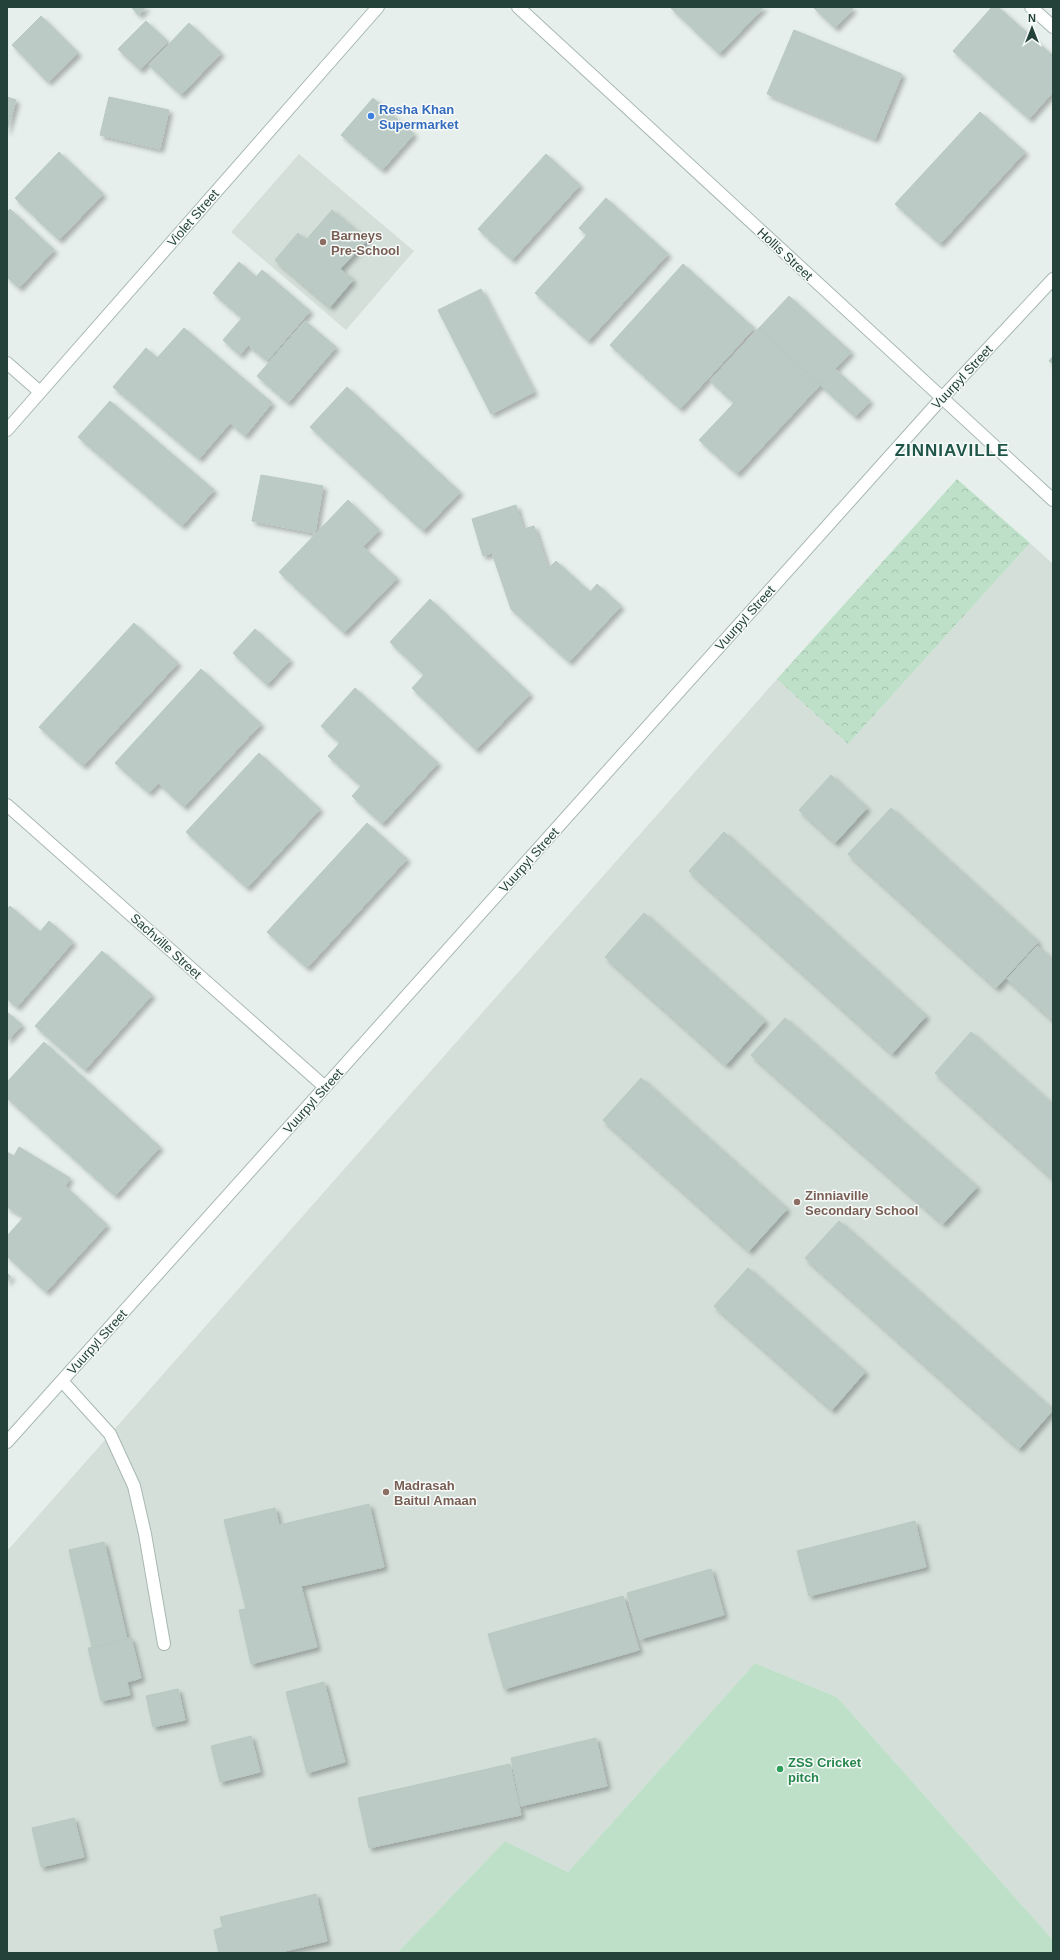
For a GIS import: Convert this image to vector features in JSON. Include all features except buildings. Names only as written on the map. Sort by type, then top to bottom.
[{"type":"street","name":"Violet Street","points":[[7,430],[378,7]]},
{"type":"street","name":"Hollis Street","points":[[518,7],[941,399],[1053,500]]},
{"type":"street","points":[[1030,7],[1053,27]]},
{"type":"street","name":"Vuurpyl Street","points":[[7,1442],[941,399],[1053,279]]},
{"type":"street","points":[[7,364],[40,392]]},
{"type":"street","name":"Sachville Street","points":[[7,805],[325,1087]]},
{"type":"street","points":[[62,1381],[110,1434],[134,1486],[145,1534],[164,1644]]},
{"type":"shaded area","name":"Barneys Pre-School","points":[[299,154],[414,251],[346,330],[231,232]]},
{"type":"shaded area","points":[[1030,543],[1053,564],[1053,1940],[837,1697],[755,1663],[568,1872],[505,1841],[397,1953],[7,1953],[7,1551],[777,679],[848,744]]},
{"type":"green space","points":[[957,479],[1030,543],[848,744],[777,679]]},
{"type":"green space","name":"ZSS Cricket pitch","points":[[755,1663],[837,1697],[1053,1940],[1053,1953],[397,1953],[505,1841],[568,1872]]},
{"type":"place","name":"Resha Khan Supermarket","points":[[371,116]]},
{"type":"place","name":"Barneys Pre-School","points":[[323,242]]},
{"type":"place","name":"Zinniaville Secondary School","points":[[797,1202]]},
{"type":"place","name":"Madrasah Baitul Amaan","points":[[386,1492]]},
{"type":"place","name":"ZSS Cricket pitch","points":[[780,1769]]},
{"type":"district","name":"ZINNIAVILLE","points":[[952,450]]}]
